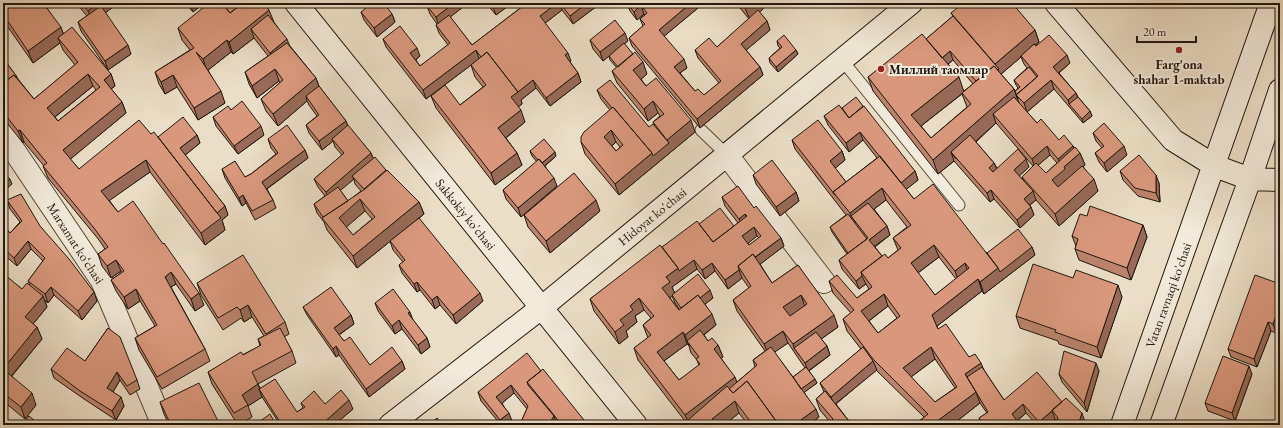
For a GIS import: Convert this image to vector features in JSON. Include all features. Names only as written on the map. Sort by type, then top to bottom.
[{"type":"street","name":"Sakkokiy ko'chasi","points":[[296,3],[636,425]]},
{"type":"street","name":"Hidoyat ko'chasi","points":[[390,425],[541,308],[911,3]]},
{"type":"street","points":[[1056,3],[1173,140],[1215,166],[1250,179],[1280,180]]},
{"type":"street","points":[[1215,166],[1271,3]]},
{"type":"street","points":[[1161,425],[1250,179],[1280,90]]},
{"type":"street","name":"Marxamat koʻchasi","points":[[3,134],[102,281],[163,425]]},
{"type":"street","points":[[727,155],[824,282]]},
{"type":"street","name":"Vatan ravnaqi ko'chasi","points":[[1122,425],[1215,166]]},
{"type":"lane","points":[[842,60],[959,205]]},
{"type":"lane","points":[[701,130],[727,155]]},
{"type":"building","points":[[3,3],[43,3],[61,27],[28,51],[3,14]]},
{"type":"building","points":[[82,3],[98,3],[88,11]]},
{"type":"building","points":[[209,3],[222,3],[230,13],[243,3],[264,3],[269,10],[229,42],[227,40],[203,59],[196,52],[221,91],[194,108],[173,75],[161,82],[155,72],[194,48],[178,28]]},
{"type":"building","points":[[222,3],[243,3],[230,13]]},
{"type":"building","points":[[372,3],[384,3],[392,14],[374,28],[361,12]]},
{"type":"building","points":[[430,3],[454,3],[436,17],[427,6]]},
{"type":"building","points":[[490,3],[498,3],[493,7]]},
{"type":"building","points":[[527,3],[557,3],[540,16],[568,53],[565,55],[578,73],[546,98],[533,80],[518,92],[487,52],[481,57],[476,50],[423,90],[383,39],[400,26],[417,48],[410,53],[420,66],[450,43],[436,25],[449,15],[472,45]]},
{"type":"building","points":[[560,3],[587,3],[570,16]]},
{"type":"building","points":[[627,3],[681,3],[685,8],[659,30],[684,59],[674,67],[695,91],[698,89],[704,95],[721,81],[695,50],[709,38],[717,47],[758,10],[767,21],[741,44],[760,67],[697,119],[629,38],[645,24],[640,19],[647,13],[641,5],[634,12]]},
{"type":"building","points":[[741,3],[751,3],[745,8]]},
{"type":"building","points":[[963,3],[1012,3],[1035,30],[995,64],[951,13]]},
{"type":"building","points":[[101,6],[128,45],[105,61],[78,22]]},
{"type":"building","points":[[268,15],[287,39],[270,53],[251,29]]},
{"type":"building","points":[[953,16],[999,69],[998,70],[994,66],[976,81],[950,51],[942,58],[926,39]]},
{"type":"building","points":[[615,20],[625,33],[600,52],[590,40]]},
{"type":"building","points":[[72,27],[111,74],[104,80],[122,102],[63,150],[79,169],[139,120],[151,134],[154,132],[221,218],[201,233],[146,160],[101,191],[118,212],[133,201],[199,293],[191,299],[171,272],[165,277],[205,349],[157,377],[135,338],[157,325],[136,289],[124,297],[111,280],[124,271],[116,260],[107,266],[98,254],[108,247],[43,166],[47,163],[3,112],[3,83],[14,75],[34,99],[78,62],[58,38]],"holes":[[[88,74],[100,87],[58,121],[47,108]]]},
{"type":"building","points":[[922,34],[959,77],[911,115],[931,138],[971,104],[962,93],[994,66],[1014,89],[933,160],[868,77]]},
{"type":"building","points":[[784,35],[796,50],[776,67],[769,58],[782,47],[777,41]]},
{"type":"building","points":[[1049,35],[1067,55],[1053,67],[1076,93],[1068,100],[1051,80],[1024,103],[1016,95],[1038,76],[1021,56],[1034,44],[1036,46]]},
{"type":"building","points":[[287,43],[316,78],[273,114],[261,99],[283,80],[275,69],[252,86],[245,72]]},
{"type":"building","points":[[624,43],[633,54],[618,67],[609,56]]},
{"type":"building","points":[[487,52],[518,92],[511,97],[521,110],[498,128],[517,153],[491,173],[431,96],[445,85],[460,105],[486,85],[471,65]]},
{"type":"building","points":[[635,52],[643,62],[633,70],[646,86],[656,78],[691,120],[667,140],[653,122],[664,114],[653,101],[644,109],[612,71]]},
{"type":"building","points":[[3,58],[17,77],[16,78],[14,75],[3,83]]},
{"type":"building","points":[[1029,67],[1037,77],[1016,95],[1015,91],[1020,87],[1014,80]]},
{"type":"building","points":[[610,80],[649,127],[653,124],[669,143],[653,156],[613,107],[612,108],[597,90]]},
{"type":"building","points":[[319,86],[346,121],[319,141],[306,125],[319,115],[306,96]]},
{"type":"building","points":[[856,97],[863,106],[849,118],[842,108]]},
{"type":"building","points":[[1014,97],[1037,123],[1041,119],[1059,140],[1064,135],[1073,146],[1058,159],[1047,146],[1032,159],[993,114]]},
{"type":"building","points":[[1078,97],[1090,111],[1082,119],[1069,104]]},
{"type":"building","points":[[242,101],[261,126],[234,146],[213,117],[228,106],[231,110]]},
{"type":"building","points":[[839,105],[849,118],[864,106],[915,171],[901,183],[860,132],[846,143],[824,116]]},
{"type":"building","points":[[613,107],[652,153],[615,184],[581,142],[581,137],[584,132]],"holes":[[[611,130],[623,145],[616,151],[604,137]]]},
{"type":"building","points":[[183,117],[197,135],[180,148],[225,206],[217,213],[158,137]]},
{"type":"building","points":[[818,120],[842,151],[830,161],[846,182],[833,192],[835,195],[792,140]]},
{"type":"building","points":[[1104,123],[1124,146],[1104,163],[1095,153],[1104,146],[1093,133]]},
{"type":"building","points":[[287,125],[305,150],[262,182],[273,200],[252,211],[243,195],[239,198],[222,169],[235,161],[245,177],[251,174],[278,153],[268,139]]},
{"type":"building","points":[[348,125],[371,153],[326,192],[314,179],[344,153],[332,139]]},
{"type":"building","points":[[970,135],[994,163],[989,168],[993,172],[1018,149],[1026,159],[1014,170],[1033,191],[1024,199],[1031,207],[1017,220],[991,190],[987,193],[951,152]]},
{"type":"building","points":[[544,139],[555,152],[542,163],[530,151]]},
{"type":"building","points":[[1075,147],[1080,153],[1052,180],[1058,187],[1082,166],[1094,179],[1055,214],[1022,177],[1036,163],[1046,173]]},
{"type":"building","points":[[1139,155],[1156,175],[1156,193],[1135,188],[1120,171]]},
{"type":"building","points":[[880,156],[914,199],[933,184],[998,268],[980,282],[978,279],[932,315],[938,329],[946,324],[969,357],[975,354],[981,363],[965,374],[976,392],[936,422],[938,425],[918,425],[917,423],[928,414],[873,359],[843,319],[854,310],[829,281],[837,275],[857,298],[872,287],[861,272],[885,254],[888,258],[901,248],[893,238],[911,225],[882,188],[850,213],[833,192]],"holes":[[[934,245],[955,271],[965,263],[969,268],[935,295],[911,263]],[[884,294],[900,316],[878,333],[861,311]],[[931,347],[957,387],[935,402],[903,368]]]},
{"type":"building","points":[[375,157],[386,170],[364,189],[352,176]]},
{"type":"building","points":[[539,159],[554,178],[518,208],[503,190]]},
{"type":"building","points":[[772,160],[796,192],[776,207],[753,175]]},
{"type":"building","points":[[387,170],[419,202],[353,256],[322,218],[365,189]],"holes":[[[360,199],[375,217],[353,235],[339,218]]]},
{"type":"building","points":[[3,172],[10,179],[3,186]]},
{"type":"building","points":[[574,173],[596,200],[546,241],[524,215]]},
{"type":"building","points":[[738,186],[754,208],[756,206],[781,238],[755,257],[753,254],[738,266],[739,270],[725,280],[712,263],[702,270],[694,260],[679,271],[662,247],[697,221],[713,242],[747,216],[745,214],[739,219],[722,197]],"holes":[[[754,227],[761,236],[749,245],[742,236]]]},
{"type":"building","points":[[338,187],[348,201],[323,217],[314,204]]},
{"type":"building","points":[[21,194],[40,226],[69,259],[94,292],[78,311],[51,287],[45,294],[28,281],[45,258],[28,241],[14,258],[3,248],[3,225],[10,233],[22,221],[7,200]]},
{"type":"building","points":[[868,203],[887,226],[869,240],[882,256],[861,272],[862,276],[856,281],[839,260],[868,238],[851,216]]},
{"type":"building","points":[[1090,206],[1143,225],[1127,268],[1075,249],[1078,239],[1072,236],[1080,214],[1087,216]]},
{"type":"building","points":[[720,208],[734,226],[713,242],[699,224]]},
{"type":"building","points":[[848,214],[867,239],[848,253],[830,227]]},
{"type":"building","points":[[419,218],[480,293],[453,315],[437,296],[432,300],[417,282],[414,284],[399,265],[405,260],[390,241]]},
{"type":"building","points":[[1018,229],[1032,247],[1000,272],[987,253]]},
{"type":"building","points":[[660,245],[678,268],[666,277],[670,282],[662,288],[679,310],[698,295],[712,314],[685,335],[683,332],[657,352],[679,380],[700,364],[696,359],[699,357],[687,341],[700,330],[708,341],[712,338],[718,345],[714,349],[735,377],[685,415],[634,348],[651,335],[643,325],[654,316],[639,298],[630,306],[633,310],[620,320],[624,325],[615,332],[590,299]]},
{"type":"building","points":[[753,254],[772,283],[798,265],[834,315],[793,344],[783,331],[764,344],[733,300],[751,286],[738,266]],"holes":[[[801,295],[807,304],[790,316],[783,307]]]},
{"type":"building","points":[[243,255],[285,322],[266,334],[248,305],[240,310],[237,307],[218,318],[197,283]]},
{"type":"building","points":[[1033,264],[1073,278],[1076,270],[1118,285],[1097,347],[1055,332],[1056,330],[1016,316]]},
{"type":"building","points":[[4,274],[22,289],[27,283],[43,296],[25,317],[37,327],[3,369],[3,298],[5,296],[3,294]]},
{"type":"building","points":[[698,274],[710,290],[700,298],[698,295],[681,308],[672,295]]},
{"type":"building","points":[[1255,275],[1280,284],[1280,305],[1273,324],[1268,322],[1254,359],[1228,349]]},
{"type":"building","points":[[331,287],[351,315],[334,328],[344,341],[350,337],[370,365],[392,347],[402,361],[366,389],[336,346],[333,349],[303,307]]},
{"type":"building","points":[[393,289],[410,312],[408,313],[427,338],[418,345],[399,320],[392,326],[375,303]]},
{"type":"building","points":[[108,328],[120,337],[137,380],[127,386],[117,372],[107,388],[121,397],[112,411],[80,391],[51,369],[67,348],[85,361]]},
{"type":"building","points":[[280,328],[292,351],[252,372],[258,384],[242,395],[248,405],[234,413],[208,372],[241,352],[243,355],[261,345],[258,339]]},
{"type":"building","points":[[816,332],[827,346],[805,363],[794,348]]},
{"type":"building","points":[[771,347],[816,409],[794,425],[779,425],[747,381],[733,393],[729,389],[757,365],[753,360]]},
{"type":"building","points":[[863,347],[873,361],[831,397],[820,383]]},
{"type":"building","points":[[1064,351],[1096,363],[1084,403],[1059,374]]},
{"type":"building","points":[[527,353],[541,371],[527,382],[554,416],[548,425],[518,425],[521,422],[528,406],[511,385],[496,397],[509,413],[500,420],[478,392]]},
{"type":"building","points":[[1223,356],[1249,366],[1232,413],[1205,403]]},
{"type":"building","points":[[806,367],[815,379],[801,389],[793,377]]},
{"type":"building","points":[[982,367],[1004,400],[1037,372],[1062,402],[1039,422],[1023,404],[1012,414],[1020,425],[984,425],[979,418],[988,412],[967,377]]},
{"type":"building","points":[[3,369],[32,393],[21,407],[3,393]]},
{"type":"building","points":[[543,369],[588,425],[562,425],[527,382]]},
{"type":"building","points":[[275,379],[297,412],[305,407],[301,403],[314,391],[325,404],[341,390],[349,400],[321,425],[276,425],[280,422],[259,389]]},
{"type":"building","points":[[747,381],[779,425],[753,425],[735,401],[712,419],[717,425],[690,425],[687,421],[727,386],[733,393]]},
{"type":"building","points":[[199,383],[218,421],[210,425],[171,425],[160,402]]},
{"type":"building","points":[[825,391],[852,425],[832,425],[830,422],[833,419],[816,399]]},
{"type":"building","points":[[1066,398],[1082,413],[1078,425],[1055,425],[1058,418],[1052,410]]},
{"type":"building","points":[[270,414],[276,425],[255,425]]},
{"type":"building","points":[[29,416],[40,425],[22,425]]},
{"type":"building","points":[[437,418],[442,425],[428,425]]},
{"type":"building","points":[[67,420],[75,425],[63,425]]},
{"type":"place","name":"Farg'ona shahar 1-maktab","points":[[1179,50]]},
{"type":"place","name":"Миллий таомлар","points":[[881,69]]}]
